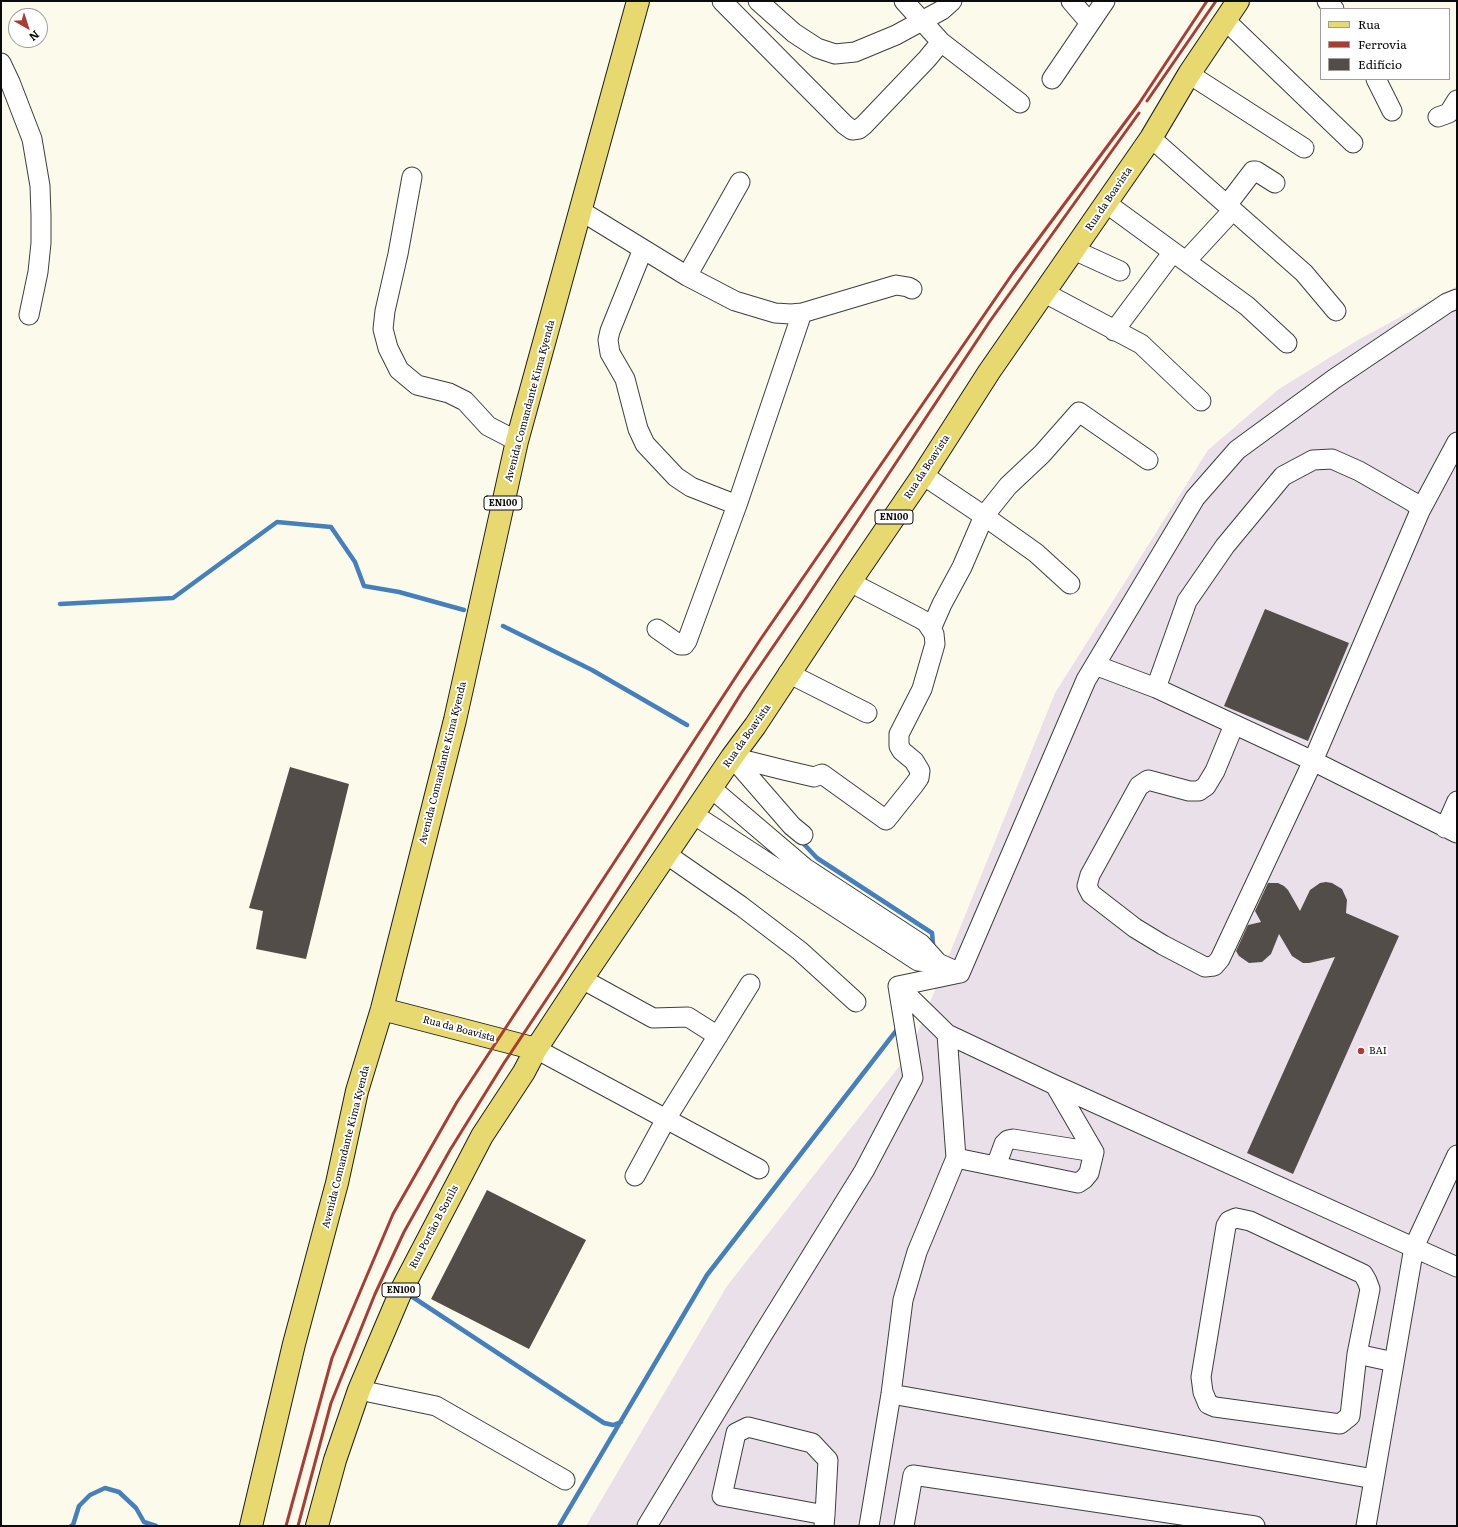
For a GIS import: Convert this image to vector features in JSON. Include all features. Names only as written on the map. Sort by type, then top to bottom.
[{"type":"main road","name":"Avenida Comandante Kima Kyenda","points":[[251,1526],[294,1344],[337,1183],[357,1091],[382,1009],[455,720],[517,441],[582,211],[638,1]]},
{"type":"main road","name":"Rua da Boavista","points":[[382,1009],[542,1040],[693,814],[755,726],[788,673],[923,475],[989,372],[1043,292],[1074,250],[1151,138],[1190,74],[1238,1]]},
{"type":"main road","name":"Rua Portão B Sonils","points":[[317,1526],[335,1460],[359,1390],[402,1289],[434,1225],[482,1136],[524,1072],[542,1040]]},
{"type":"street","points":[[722,1],[845,125],[852,130],[859,129],[864,125],[927,59],[941,42]]},
{"type":"street","points":[[758,1],[794,33],[817,48],[836,54],[855,52],[896,35],[942,10],[952,1]]},
{"type":"street","points":[[904,1],[941,42],[1020,103]]},
{"type":"street","points":[[1071,1],[1090,23]]},
{"type":"street","points":[[1052,79],[1105,1]]},
{"type":"street","points":[[1225,20],[1353,143]]},
{"type":"street","points":[[1,63],[10,82],[32,140],[40,186],[41,243],[38,272],[29,315]]},
{"type":"street","points":[[1190,74],[1304,148]]},
{"type":"street","points":[[1376,80],[1392,111]]},
{"type":"street","points":[[1438,117],[1449,113],[1457,100]]},
{"type":"street","points":[[1151,138],[1304,273],[1336,310]]},
{"type":"street","points":[[1114,331],[1180,257],[1230,207],[1253,171],[1256,171],[1275,183]]},
{"type":"street","points":[[412,177],[398,254],[385,311],[383,329],[388,348],[399,370],[418,386],[449,393],[465,401],[488,426],[517,441]]},
{"type":"street","points":[[688,276],[740,182]]},
{"type":"street","points":[[1106,203],[1247,306],[1287,343]]},
{"type":"street","points":[[582,211],[688,276],[735,301],[775,312],[791,314],[802,313],[890,286],[902,285],[912,290]]},
{"type":"street","points":[[643,249],[610,331],[608,340],[610,353],[625,378],[638,429],[645,444],[676,477],[702,492],[737,505]]},
{"type":"street","points":[[1074,250],[1120,271]]},
{"type":"street","points":[[1043,292],[1141,344],[1201,401]]},
{"type":"street","points":[[960,973],[1086,680],[1195,498],[1236,450],[1334,380],[1454,303]]},
{"type":"street","points":[[658,629],[680,645],[684,645],[686,643],[737,505],[802,313]]},
{"type":"street","points":[[931,629],[942,604],[962,567],[984,516],[1008,486],[1042,454],[1079,412],[1148,460]]},
{"type":"street","points":[[1234,725],[1215,771],[1206,786],[1199,791],[1189,791],[1148,780],[1139,786],[1090,875],[1087,886],[1091,894],[1134,928],[1163,946],[1206,967],[1214,966],[1220,959],[1313,761],[1420,511],[1457,442]]},
{"type":"street","points":[[1156,688],[1187,601],[1225,546],[1283,476],[1312,460],[1332,459],[1359,471],[1413,502],[1418,506],[1420,511]]},
{"type":"street","points":[[923,475],[1036,553],[1070,584]]},
{"type":"street","points":[[732,757],[814,776],[822,774],[886,820],[914,785],[920,771],[914,761],[902,751],[899,746],[898,734],[922,689],[935,639],[931,629],[920,618],[850,582]]},
{"type":"street","points":[[1095,665],[1156,688],[1313,761],[1451,830],[1457,801]]},
{"type":"street","points":[[788,673],[867,713]]},
{"type":"street","points":[[732,757],[792,826],[803,835]]},
{"type":"street","points":[[711,788],[806,868],[921,944],[938,963]]},
{"type":"street","points":[[693,814],[918,961],[938,963],[960,973]]},
{"type":"street","points":[[666,854],[741,906],[800,951],[856,1002]]},
{"type":"street","points":[[898,986],[960,973]]},
{"type":"street","points":[[582,980],[653,1018],[688,1017],[718,1036]]},
{"type":"street","points":[[635,1176],[666,1119],[750,984]]},
{"type":"street","points":[[898,986],[948,1034],[1055,1085],[1457,1267]]},
{"type":"street","points":[[647,1526],[864,1171],[912,1078],[898,986]]},
{"type":"street","points":[[869,1526],[891,1394],[904,1300],[915,1259],[956,1158],[948,1034]]},
{"type":"street","points":[[542,1040],[666,1119],[759,1169]]},
{"type":"street","points":[[956,1158],[1078,1183],[1084,1180],[1089,1173],[1094,1152],[1055,1085]]},
{"type":"street","points":[[996,1166],[1004,1144],[1008,1140],[1013,1139],[1094,1152]]},
{"type":"street","points":[[1366,1526],[1414,1247],[1457,1155]]},
{"type":"street","points":[[1236,1218],[1250,1221],[1363,1274],[1370,1289],[1357,1354],[1350,1416],[1340,1424],[1215,1407],[1208,1404],[1203,1392],[1201,1377],[1226,1226],[1229,1221],[1236,1218]]},
{"type":"street","points":[[1357,1354],[1394,1362]]},
{"type":"street","points":[[359,1390],[436,1406],[564,1480]]},
{"type":"street","points":[[891,1394],[1374,1479]]},
{"type":"street","points":[[748,1427],[812,1443],[828,1460],[825,1521],[722,1496],[736,1433],[748,1427]]},
{"type":"street","points":[[904,1526],[913,1475],[1255,1526]]},
{"type":"shaded area","points":[[1457,286],[1457,1526],[586,1526],[727,1286],[909,1054],[1055,693],[1208,450],[1279,389],[1358,340]]},
{"type":"building","points":[[1265,609],[1349,643],[1308,741],[1224,706]]},
{"type":"building","points":[[290,767],[349,784],[306,959],[256,949],[263,911],[249,908]]},
{"type":"building","points":[[1268,883],[1278,883],[1284,886],[1288,890],[1300,911],[1310,890],[1320,883],[1332,883],[1342,889],[1347,900],[1346,913],[1399,936],[1293,1174],[1247,1153],[1335,957],[1303,963],[1292,956],[1279,934],[1271,954],[1262,962],[1249,963],[1239,956],[1236,951],[1248,925],[1261,922],[1255,911]]},
{"type":"building","points":[[487,1190],[586,1240],[529,1349],[431,1299]]},
{"type":"waterway","points":[[60,604],[173,598],[277,522],[331,527],[355,562],[364,586],[399,592],[464,610]]},
{"type":"waterway","points":[[503,626],[592,670],[687,725]]},
{"type":"waterway","points":[[801,841],[817,858],[932,933],[933,944]]},
{"type":"waterway","points":[[559,1526],[707,1275],[896,1031],[898,1026]]},
{"type":"waterway","points":[[408,1294],[604,1423],[613,1425],[621,1422]]},
{"type":"waterway","points":[[71,1526],[73,1525],[79,1506],[90,1495],[105,1488],[119,1492],[136,1508],[144,1522],[156,1526]]},
{"type":"railway","points":[[286,1526],[332,1358],[393,1214],[457,1102],[760,640],[1013,273],[1138,105],[1207,1]]},
{"type":"railway","points":[[1147,101],[1216,1]]},
{"type":"railway","points":[[298,1526],[331,1403],[375,1294],[404,1232],[450,1150],[504,1063],[564,973],[675,800],[742,692],[801,606],[990,321],[1139,113]]},
{"type":"place","name":"BAI","points":[[1361,1051]]}]
